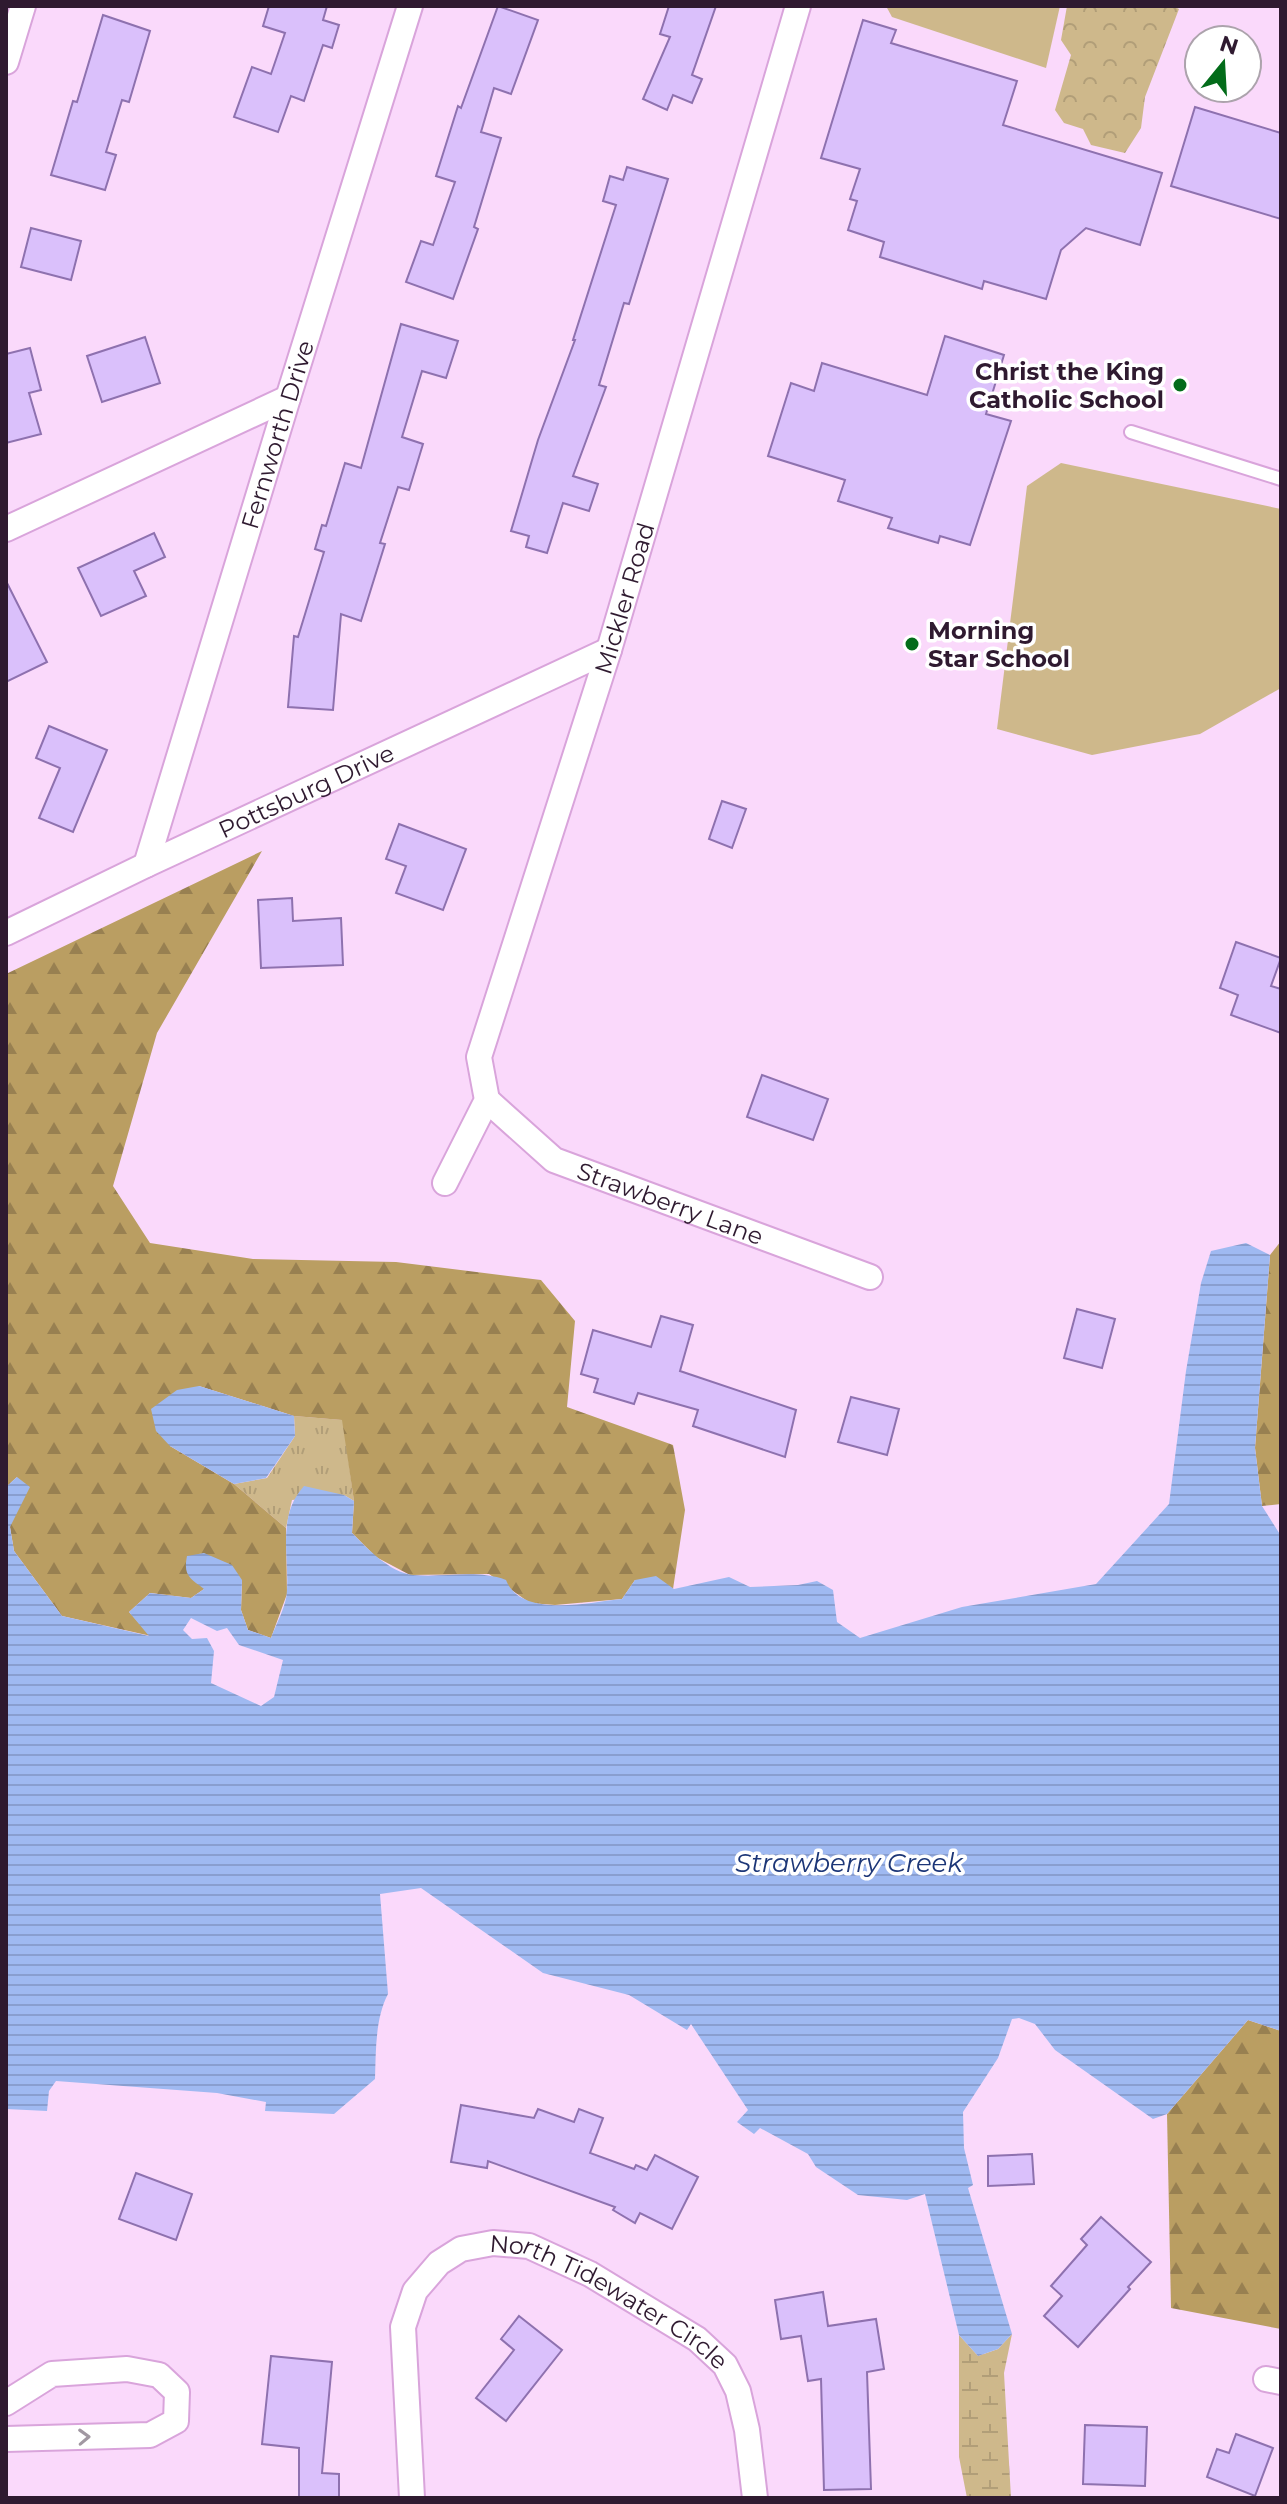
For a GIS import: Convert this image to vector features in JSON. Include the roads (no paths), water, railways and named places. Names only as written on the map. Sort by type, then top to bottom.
[{"type":"street","points":[[6,62],[23,6]]},
{"type":"street","name":"Fernworth Drive","points":[[146,865],[410,6]]},
{"type":"street","name":"Mickler Road","points":[[487,1100],[479,1057],[609,650],[798,6]]},
{"type":"street","points":[[6,529],[288,398]]},
{"type":"street","name":"Pottsburg Drive","points":[[6,933],[609,650]]},
{"type":"street","points":[[445,1183],[487,1100]]},
{"type":"street","name":"Strawberry Lane","points":[[487,1100],[554,1160],[870,1277]]},
{"type":"street","name":"North Tidewater Circle","points":[[412,2498],[403,2327],[415,2291],[439,2263],[461,2249],[493,2243],[529,2246],[590,2274],[697,2339],[725,2365],[738,2391],[747,2430],[755,2498]]},
{"type":"street","points":[[6,2403],[52,2374],[127,2369],[159,2375],[177,2392],[176,2421],[150,2435],[6,2439]]},
{"type":"lane","points":[[1131,432],[1281,479]]},
{"type":"water","name":"Strawberry Creek","points":[[1246,1243],[1270,1255],[1255,1448],[1262,1506],[1281,1536],[1281,2031],[1248,2020],[1167,2114],[1153,2119],[1055,2050],[1035,2024],[1019,2018],[1012,2019],[998,2058],[963,2112],[964,2148],[973,2185],[968,2188],[1012,2334],[998,2349],[978,2356],[959,2335],[925,2194],[907,2200],[858,2195],[816,2167],[808,2154],[760,2128],[754,2134],[737,2122],[748,2110],[691,2024],[687,2030],[629,1995],[543,1973],[421,1888],[380,1894],[388,1994],[378,2024],[375,2079],[334,2114],[265,2111],[266,2102],[217,2093],[56,2081],[49,2091],[47,2111],[6,2109],[6,1487],[17,1477],[30,1487],[10,1527],[14,1551],[62,1616],[149,1636],[129,1612],[150,1593],[191,1598],[204,1589],[191,1579],[186,1568],[187,1556],[204,1553],[232,1565],[242,1580],[241,1610],[248,1630],[271,1638],[287,1596],[287,1522],[290,1510],[304,1486],[344,1495],[354,1501],[352,1533],[380,1559],[404,1573],[495,1577],[506,1580],[514,1592],[526,1600],[558,1605],[622,1599],[635,1580],[656,1576],[674,1589],[729,1577],[750,1587],[817,1581],[833,1590],[837,1622],[860,1638],[962,1607],[1096,1584],[1169,1504],[1186,1371],[1201,1283],[1211,1251]],"holes":[[[191,1618],[217,1631],[227,1628],[239,1645],[283,1660],[274,1697],[261,1706],[211,1683],[214,1651],[207,1638],[192,1639],[183,1630]]]},
{"type":"water","points":[[199,1386],[294,1416],[295,1436],[266,1478],[234,1484],[170,1446],[156,1431],[151,1409],[177,1390]]},
{"type":"place","name":"Christ the King Catholic School","points":[[1180,385]]},
{"type":"place","name":"Morning Star School","points":[[912,644]]}]
